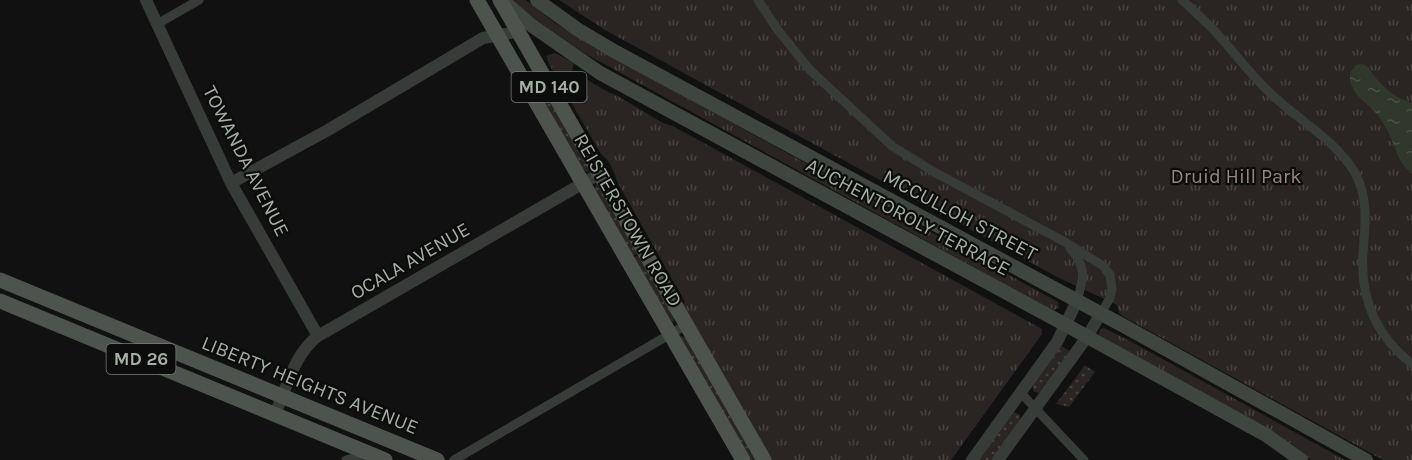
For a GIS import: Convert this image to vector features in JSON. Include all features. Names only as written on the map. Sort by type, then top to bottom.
[{"type":"main road","name":"REISTERSTOWN ROAD","points":[[477,0],[743,460]]},
{"type":"main road","name":"REISTERSTOWN ROAD","points":[[500,0],[516,32],[764,460]]},
{"type":"main road","name":"AUCHENTOROLY TERRACE","points":[[500,0],[531,26],[600,72],[1266,435],[1301,460]]},
{"type":"main road","name":"MCCULLOH STREET","points":[[537,0],[577,29],[614,51],[1366,460]]},
{"type":"main road","name":"LIBERTY HEIGHTS AVENUE","points":[[0,280],[437,460]]},
{"type":"main road","name":"LIBERTY HEIGHTS AVENUE","points":[[0,301],[275,414],[368,457],[385,460]]},
{"type":"street","name":"TOWANDA AVENUE","points":[[146,0],[231,183],[318,336]]},
{"type":"street","points":[[157,24],[200,0]]},
{"type":"street","points":[[758,0],[777,29],[810,70],[892,146],[917,163],[1097,260],[1108,272],[1111,294],[1101,314],[1087,337],[998,460]]},
{"type":"street","points":[[1182,0],[1223,39],[1253,77],[1335,149],[1354,171],[1360,184],[1365,210],[1362,270],[1365,294],[1377,326],[1389,342],[1412,364]]},
{"type":"street","points":[[231,183],[328,130],[483,38],[516,32]]},
{"type":"street","name":"OCALA AVENUE","points":[[275,414],[300,355],[318,336],[599,174]]},
{"type":"street","points":[[972,460],[1057,342],[1077,301],[1083,279],[1083,268],[1065,242]]},
{"type":"street","points":[[454,460],[686,325]]},
{"type":"street","points":[[1020,392],[1084,460]]},
{"type":"street","points":[[346,460],[368,457],[378,436]]},
{"type":"green space","points":[[512,0],[526,0],[555,23],[594,47],[1058,302],[1059,308],[1054,310],[1032,299],[586,54],[530,16]]},
{"type":"green space","name":"Druid Hill Park","points":[[559,0],[1412,0],[1412,460],[1383,460],[1124,317],[1119,313],[1117,305],[1061,279],[605,30]]},
{"type":"green space","points":[[555,53],[574,63],[572,71],[610,93],[1042,329],[1042,334],[951,460],[770,460],[681,306],[685,302],[610,165],[601,154],[549,64],[546,56]]},
{"type":"green space","points":[[533,72],[589,170],[588,172],[583,170],[528,75]]},
{"type":"green space","points":[[596,185],[637,254],[633,256],[594,188]]},
{"type":"green space","points":[[638,256],[674,317],[674,322],[634,257]]},
{"type":"green space","points":[[1104,328],[1345,460],[1311,460],[1269,430],[1099,335],[1100,329]]},
{"type":"green space","points":[[685,337],[757,460],[751,460],[680,338]]},
{"type":"green space","points":[[1061,346],[1070,351],[1039,393],[1033,391],[1033,384]]},
{"type":"green space","points":[[1085,365],[1095,372],[1069,407],[1056,404]]},
{"type":"green space","points":[[1014,412],[1020,415],[1020,422],[992,460],[978,460]]},
{"type":"water","points":[[1356,65],[1366,65],[1391,93],[1412,103],[1412,173],[1401,161],[1382,121],[1354,91],[1350,73]]}]
